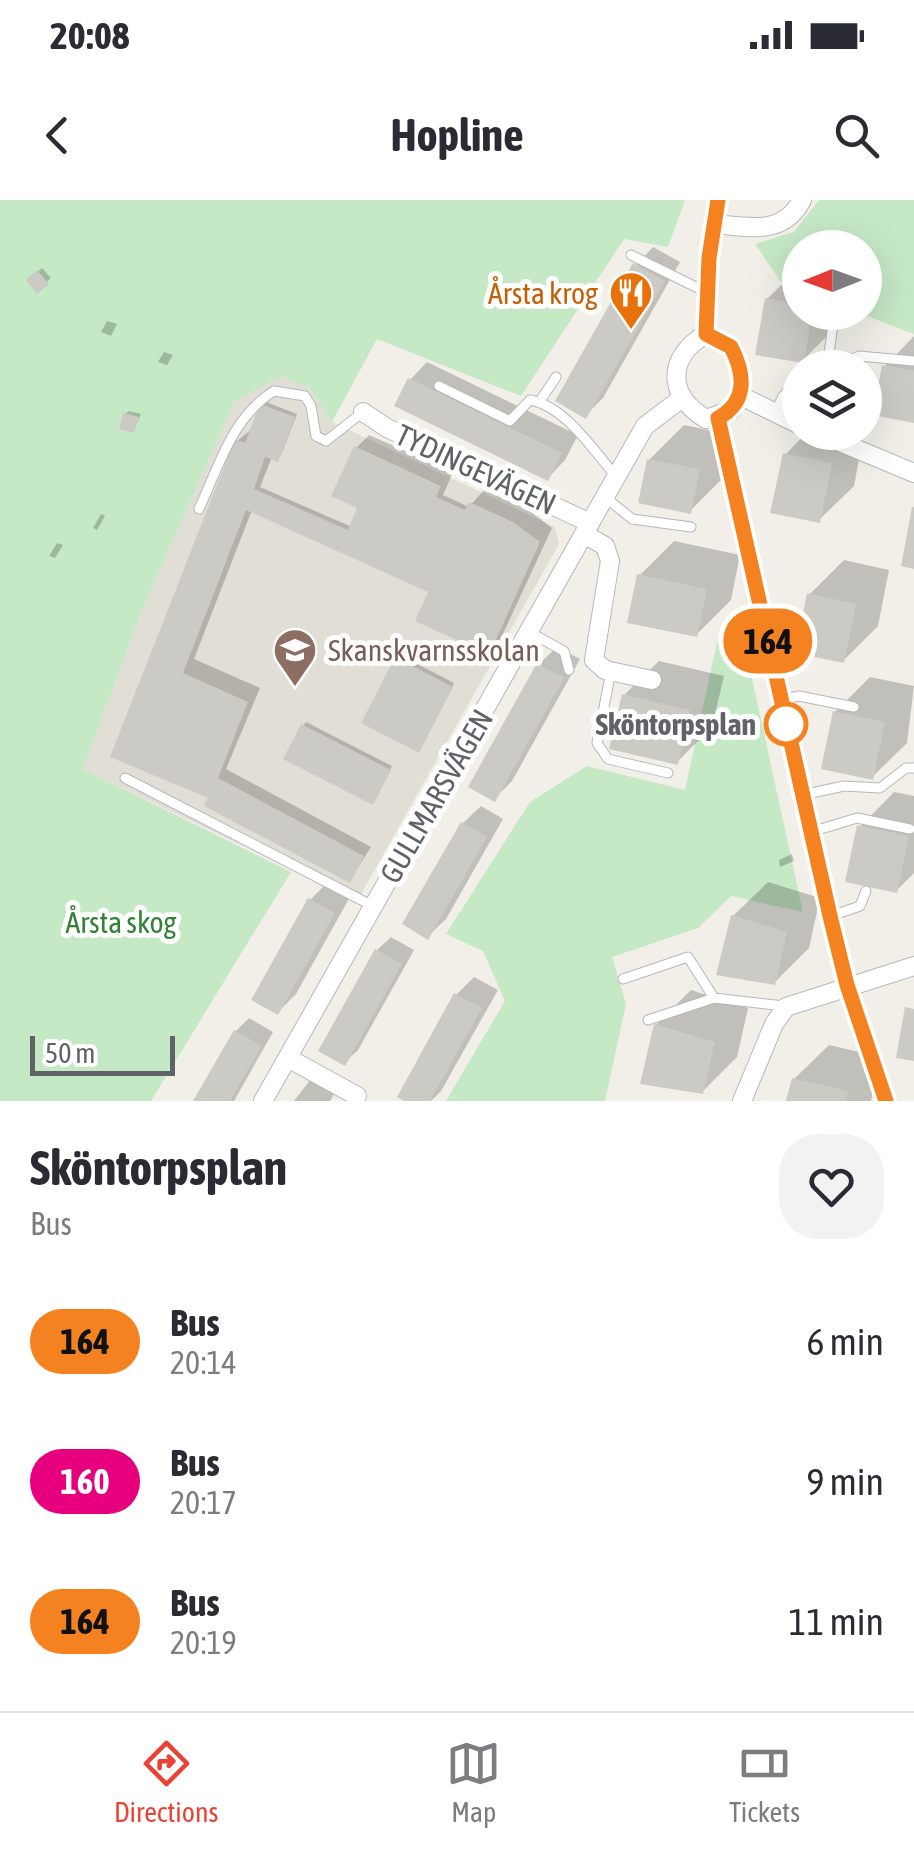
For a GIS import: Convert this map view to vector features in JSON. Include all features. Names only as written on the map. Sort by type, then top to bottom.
[{"type":"street","points":[[706,334],[706,292],[718,200]]},
{"type":"street","points":[[714,224],[779,225],[790,218],[802,200]]},
{"type":"street","points":[[706,334],[731,347],[740,364],[740,396],[732,410],[706,419],[682,398],[678,360],[686,346],[706,334]]},
{"type":"street","points":[[740,396],[782,416]]},
{"type":"street","name":"GULLMARSVÄGEN","points":[[263,1101],[646,426],[682,398]]},
{"type":"street","name":"TYDINGEVÄGEN","points":[[364,412],[387,428],[587,528]]},
{"type":"street","points":[[718,418],[830,916],[847,985],[886,1101]]},
{"type":"street","points":[[858,450],[914,474]]},
{"type":"street","points":[[587,528],[605,546],[610,560],[594,660],[611,671],[652,680]]},
{"type":"street","points":[[742,1101],[774,1024],[786,1007],[914,966]]},
{"type":"street","points":[[288,1058],[357,1096]]},
{"type":"lane","points":[[632,255],[706,292]]},
{"type":"lane","points":[[882,358],[914,361]]},
{"type":"lane","points":[[540,402],[556,377]]},
{"type":"lane","points":[[439,386],[510,421],[530,400],[540,402],[574,428],[617,477]]},
{"type":"lane","points":[[199,509],[238,424],[258,401],[274,391],[305,396],[311,406],[316,436],[326,441],[364,412]]},
{"type":"lane","points":[[774,413],[782,396]]},
{"type":"lane","points":[[605,497],[632,519],[692,527]]},
{"type":"lane","points":[[529,632],[564,651],[570,670]]},
{"type":"lane","points":[[611,671],[597,743],[608,758],[668,772]]},
{"type":"lane","points":[[780,700],[799,696],[854,707]]},
{"type":"lane","points":[[802,795],[844,786],[880,788],[906,768],[914,768]]},
{"type":"lane","points":[[126,778],[298,863],[373,906]]},
{"type":"lane","points":[[810,832],[857,818],[910,828]]},
{"type":"lane","points":[[830,916],[860,906],[866,891]]},
{"type":"lane","points":[[623,979],[688,958],[714,998]]},
{"type":"lane","points":[[648,1020],[714,998],[786,1007]]},
{"type":"shaded area","name":"Skanskvarnsskolan","points":[[281,375],[310,388],[332,422],[555,527],[559,544],[357,901],[83,769],[143,607],[235,401]]},
{"type":"green space","name":"Årsta skog","points":[[0,200],[685,200],[668,247],[624,239],[521,396],[377,339],[332,422],[310,388],[281,376],[235,401],[143,607],[83,769],[291,872],[151,1101],[0,1101]]},
{"type":"green space","points":[[819,200],[914,200],[914,334],[882,322],[882,230],[796,230]]},
{"type":"green space","points":[[782,236],[782,282],[781,282],[755,244]]},
{"type":"green space","points":[[743,637],[803,912],[731,896],[698,928],[612,957],[626,1004],[605,1101],[446,1101],[505,1001],[483,951],[446,934],[530,802],[587,766],[685,790],[717,642]]},
{"type":"building","points":[[633,263],[665,281],[586,419],[555,401]]},
{"type":"building","points":[[37,270],[49,284],[37,294],[26,280]]},
{"type":"building","points":[[765,298],[782,301],[782,330],[809,330],[806,350],[782,350],[782,359],[755,355]]},
{"type":"building","points":[[882,365],[914,371],[914,423],[882,417]]},
{"type":"building","points":[[408,378],[562,453],[548,481],[394,406]]},
{"type":"building","points":[[260,404],[295,417],[278,462],[265,457],[254,489],[348,530],[357,508],[331,496],[354,446],[441,486],[436,497],[465,510],[469,502],[513,522],[540,542],[489,655],[415,621],[428,592],[246,510],[183,673],[248,702],[218,778],[364,856],[350,883],[204,806],[208,798],[110,757],[235,439],[245,443]]},
{"type":"building","points":[[123,413],[139,417],[134,433],[119,429]]},
{"type":"building","points":[[783,453],[832,463],[820,523],[770,513]]},
{"type":"building","points":[[647,459],[700,469],[691,514],[638,503]]},
{"type":"building","points":[[914,507],[914,569],[901,566]]},
{"type":"building","points":[[637,574],[707,589],[697,637],[627,623]]},
{"type":"building","points":[[807,593],[856,604],[844,663],[795,653]]},
{"type":"building","points":[[395,657],[453,687],[419,753],[361,723]]},
{"type":"building","points":[[537,663],[564,678],[495,802],[468,787]]},
{"type":"building","points":[[622,694],[690,710],[678,765],[609,749]]},
{"type":"building","points":[[833,711],[885,722],[873,780],[821,769]]},
{"type":"building","points":[[301,724],[391,770],[373,805],[283,759]]},
{"type":"building","points":[[461,822],[487,837],[428,940],[402,924]]},
{"type":"building","points":[[857,825],[909,836],[897,893],[845,882]]},
{"type":"building","points":[[308,898],[335,913],[278,1015],[251,1000]]},
{"type":"building","points":[[731,915],[787,932],[775,985],[716,975]]},
{"type":"building","points":[[375,949],[402,964],[345,1066],[318,1051]]},
{"type":"building","points":[[454,993],[482,1008],[430,1101],[404,1101],[397,1097]]},
{"type":"building","points":[[905,1007],[914,1009],[914,1061],[896,1058]]},
{"type":"building","points":[[654,1024],[715,1042],[703,1094],[640,1084]]},
{"type":"building","points":[[234,1030],[262,1046],[230,1101],[193,1101]]},
{"type":"building","points":[[792,1078],[848,1091],[846,1101],[786,1101]]},
{"type":"bus line","name":"164","points":[[718,200],[709,258],[706,334],[731,347],[742,378],[740,396],[732,410],[718,418],[830,916],[847,985],[886,1101]]},
{"type":"place","name":"Årsta krog","points":[[631,331]]},
{"type":"place","name":"Skanskvarnsskolan","points":[[295,688]]},
{"type":"place","name":"Sköntorpsplan","points":[[786,724]]}]
